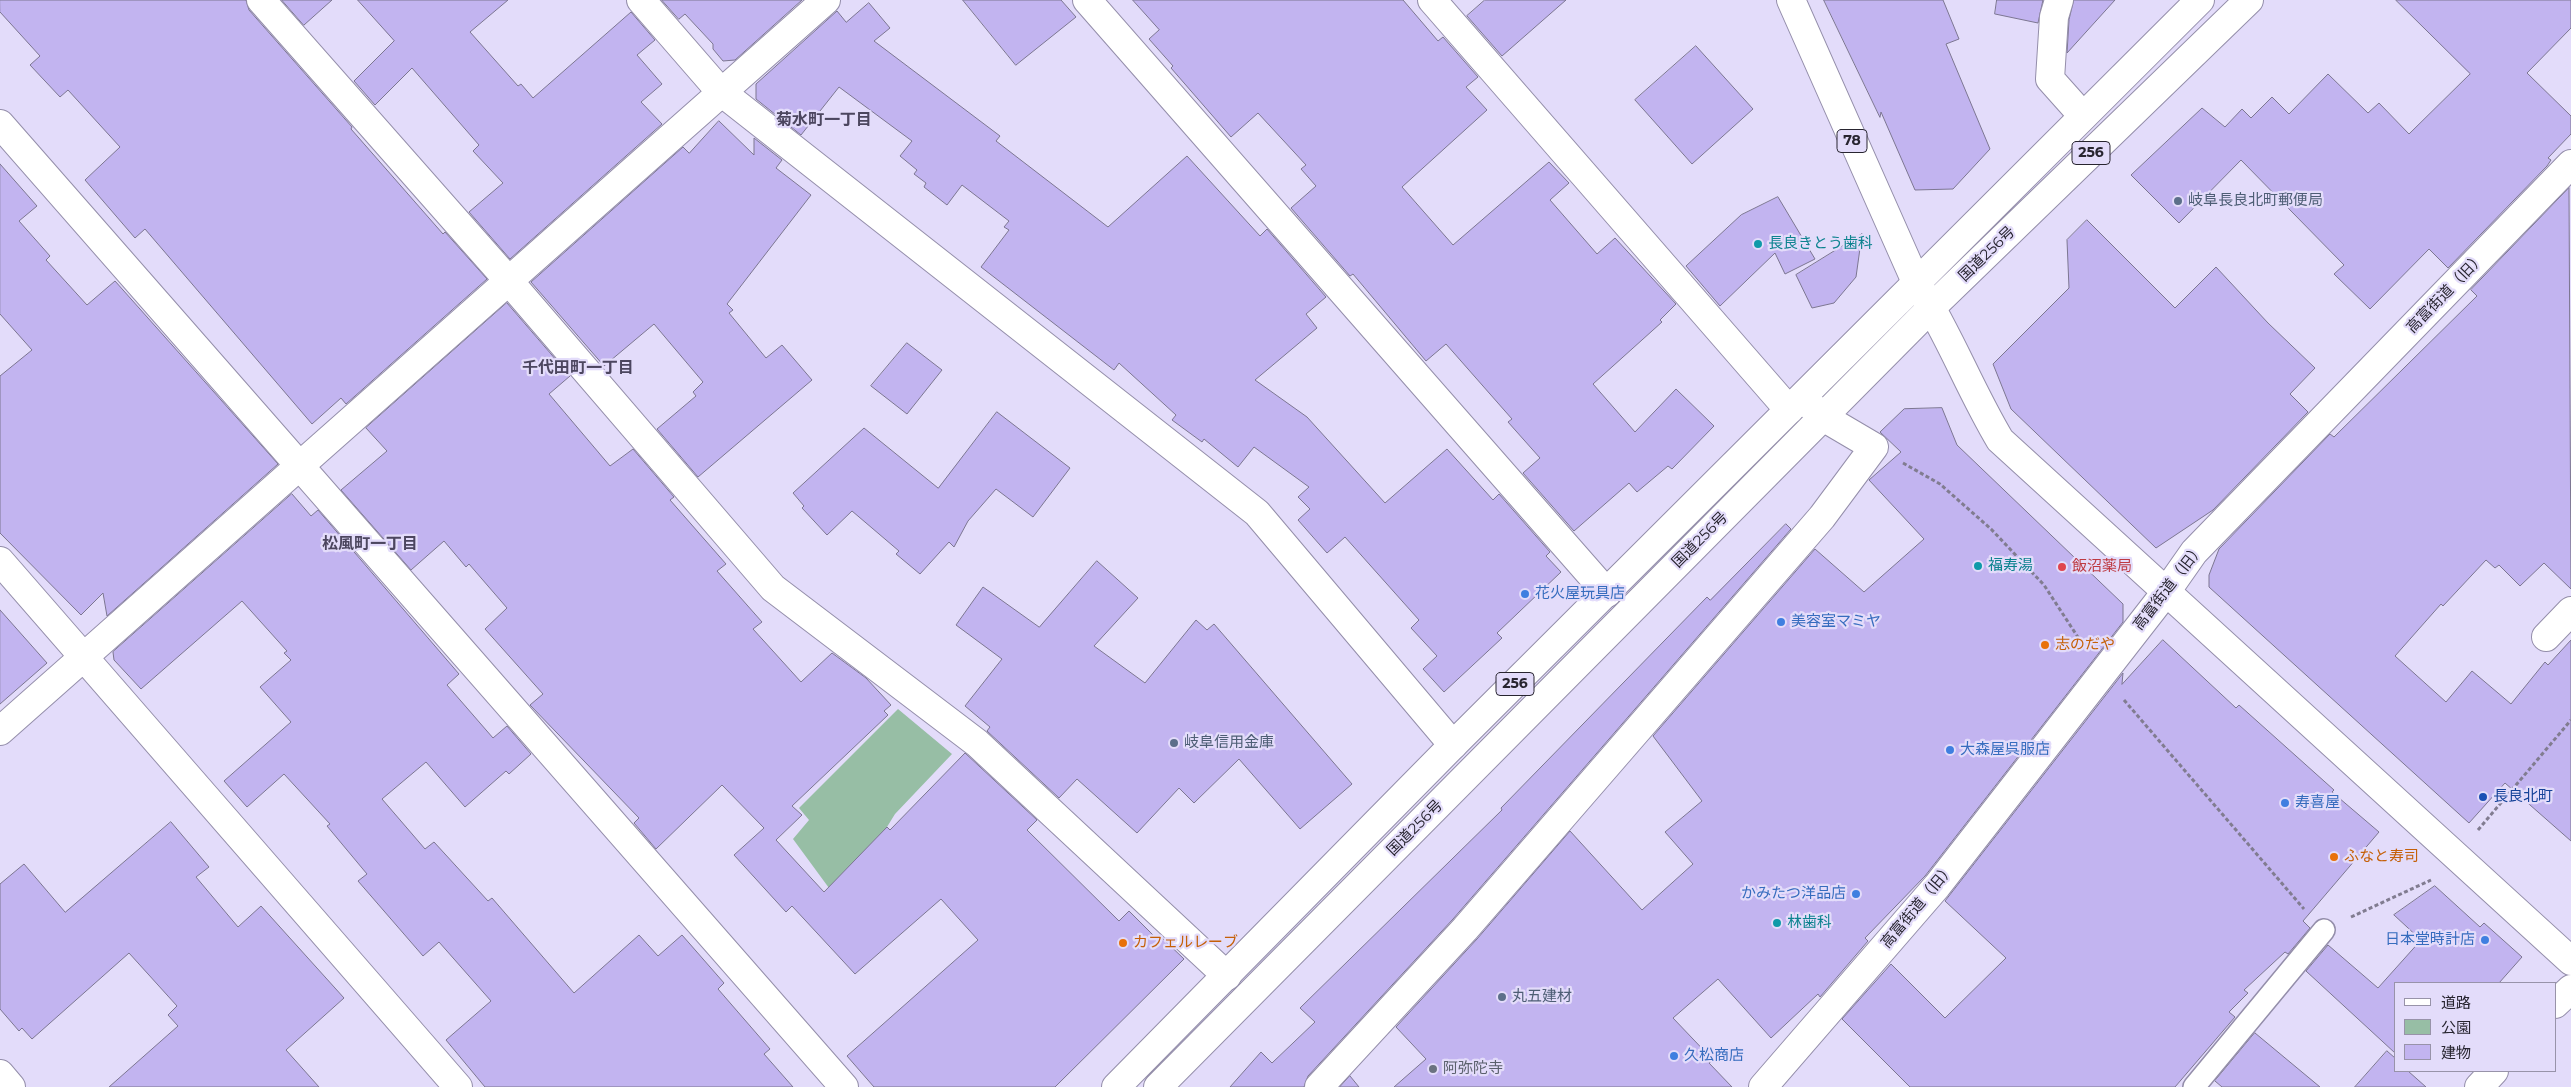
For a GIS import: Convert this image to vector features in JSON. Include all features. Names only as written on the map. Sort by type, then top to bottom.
[{"type":"main road","points":[[261,0],[508,280],[773,588],[977,743],[1228,976]]},
{"type":"main road","points":[[641,0],[720,91],[1257,513],[1453,746]]},
{"type":"main road","points":[[0,731],[85,658],[720,91],[826,0]]},
{"type":"main road","points":[[1087,0],[1607,592]]},
{"type":"main road","points":[[1319,1087],[1465,930],[1822,517],[1874,447],[1823,416],[1796,404],[1432,0]]},
{"type":"main road","name":"78","points":[[1791,0],[1916,282]]},
{"type":"main road","points":[[2059,0],[2054,18],[2050,79],[2082,116]]},
{"type":"main road","name":"国道256号","points":[[1116,1087],[1228,976],[1453,746],[2200,0]]},
{"type":"main road","name":"国道256号","points":[[1158,1087],[1932,307],[2250,0]]},
{"type":"main road","points":[[0,124],[844,1087]]},
{"type":"main road","name":"高富街道（旧）","points":[[1763,1087],[1937,886],[2166,592],[2194,552],[2571,164]]},
{"type":"main road","points":[[1916,282],[1932,307],[1982,409],[2000,440],[2571,961]]},
{"type":"main road","points":[[0,561],[458,1087]]},
{"type":"main road","points":[[2546,638],[2571,611]]},
{"type":"main road","points":[[2556,1003],[2571,989]]},
{"type":"main road","points":[[2480,1087],[2493,1072]]},
{"type":"main road","points":[[0,1074],[11,1087]]},
{"type":"lane","points":[[2194,1087],[2324,930]]},
{"type":"path","points":[[1874,447],[1940,484],[1991,529],[2044,585],[2102,674],[2268,868],[2324,930],[2436,877],[2456,857],[2571,720]]},
{"type":"green space","points":[[898,709],[952,754],[895,814],[840,903],[793,839],[809,820],[799,808]]},
{"type":"building","points":[[0,0],[246,0],[249,10],[352,127],[351,129],[443,234],[445,232],[487,279],[346,404],[341,398],[312,424],[145,229],[135,238],[85,180],[120,147],[68,90],[60,97],[30,65],[40,56],[0,12]]},
{"type":"building","points":[[282,0],[332,0],[304,25]]},
{"type":"building","points":[[358,0],[508,0],[470,32],[518,86],[521,84],[533,98],[631,12],[655,40],[637,55],[662,84],[641,102],[662,124],[510,259],[469,212],[503,183],[473,151],[479,145],[412,68],[375,105],[354,81],[394,41]]},
{"type":"building","points":[[662,0],[802,0],[735,60],[723,61],[713,49],[713,44],[685,14],[679,19]]},
{"type":"building","points":[[963,0],[1061,0],[1076,17],[1016,65]]},
{"type":"building","points":[[1133,0],[1403,0],[1438,41],[1443,37],[1478,77],[1466,87],[1487,110],[1402,187],[1453,245],[1549,162],[1569,183],[1550,200],[1597,254],[1615,238],[1676,304],[1660,320],[1662,322],[1593,384],[1635,432],[1676,389],[1714,426],[1672,469],[1668,466],[1637,492],[1629,483],[1574,531],[1523,473],[1540,458],[1508,422],[1512,419],[1446,344],[1426,361],[1353,274],[1350,276],[1291,208],[1316,186],[1301,169],[1306,165],[1258,113],[1231,137],[1171,68],[1173,66],[1149,39],[1159,30]]},
{"type":"building","points":[[1485,0],[1566,0],[1502,56],[1467,16]]},
{"type":"building","points":[[1824,0],[1943,0],[1959,39],[1946,44],[1990,149],[1953,189],[1915,190],[1881,112],[1880,117]]},
{"type":"building","points":[[1997,0],[2043,0],[2038,23],[1995,14]]},
{"type":"building","points":[[2074,0],[2115,0],[2067,53],[2069,20]]},
{"type":"building","points":[[2396,0],[2571,0],[2571,28],[2527,73],[2571,116],[2571,134],[2548,158],[2551,160],[2547,166],[2448,268],[2429,249],[2370,309],[2334,274],[2344,265],[2241,160],[2179,223],[2131,175],[2202,108],[2225,127],[2242,109],[2251,118],[2272,97],[2289,114],[2328,74],[2368,113],[2379,103],[2409,134],[2470,74]]},
{"type":"building","points":[[869,3],[890,28],[874,41],[1000,136],[996,141],[1108,227],[1187,156],[1260,236],[1267,229],[1326,297],[1306,314],[1317,328],[1255,380],[1307,417],[1385,503],[1447,449],[1493,500],[1499,494],[1550,552],[1546,556],[1561,572],[1497,633],[1502,638],[1444,692],[1423,669],[1437,656],[1411,628],[1419,620],[1345,537],[1327,553],[1298,520],[1310,509],[1298,497],[1309,487],[1254,447],[1238,467],[1204,439],[1202,442],[1172,420],[1176,415],[1119,363],[1114,370],[981,267],[1009,230],[1004,227],[1009,221],[962,185],[947,205],[924,187],[926,183],[914,174],[917,170],[900,156],[912,141],[839,87],[801,135],[756,99],[756,84],[837,11],[846,22]]},
{"type":"building","points":[[1696,46],[1753,109],[1692,164],[1635,100]]},
{"type":"building","points":[[719,121],[754,155],[754,138],[782,160],[776,168],[811,195],[727,304],[733,310],[729,313],[766,358],[782,345],[812,380],[698,477],[657,429],[696,396],[693,392],[703,382],[654,324],[604,366],[531,282],[683,147],[689,153]]},
{"type":"building","points":[[0,164],[37,206],[19,221],[50,256],[46,260],[87,305],[115,281],[278,464],[107,616],[103,593],[81,615],[0,533],[0,376],[32,350],[0,314]]},
{"type":"building","points":[[2569,188],[2571,589],[2544,563],[2520,586],[2499,565],[2495,568],[2486,560],[2443,606],[2441,604],[2395,656],[2446,702],[2472,671],[2511,704],[2545,662],[2548,665],[2571,640],[2571,841],[2505,783],[2469,823],[2209,587],[2209,575],[2219,549],[2330,434],[2334,437],[2477,296],[2471,290]]},
{"type":"building","name":"長良きとう歯科","points":[[1778,197],[1815,259],[1785,274],[1775,253],[1720,306],[1686,266],[1741,215]]},
{"type":"building","points":[[2087,220],[2175,308],[2216,267],[2268,323],[2315,368],[2290,394],[2308,412],[2213,510],[2156,548],[2011,409],[1993,364],[2069,288],[2067,240]]},
{"type":"building","points":[[1862,234],[1856,277],[1834,303],[1812,308],[1796,275]]},
{"type":"building","points":[[507,303],[570,376],[549,394],[610,466],[633,449],[674,497],[670,500],[726,564],[717,571],[762,622],[753,629],[801,682],[832,653],[866,678],[891,705],[884,711],[888,715],[792,806],[802,815],[776,840],[824,892],[887,827],[890,830],[965,753],[1037,820],[1027,830],[1119,921],[1129,911],[1156,938],[1159,935],[1184,959],[1055,1087],[874,1087],[847,1056],[978,940],[941,899],[855,974],[792,906],[786,912],[734,855],[764,828],[722,785],[656,849],[634,823],[639,818],[530,705],[543,694],[485,629],[507,608],[469,564],[466,567],[444,541],[411,570],[341,490],[387,451],[366,428]]},
{"type":"building","points":[[907,343],[942,370],[907,414],[871,386]]},
{"type":"building","points":[[1942,408],[1957,445],[2123,604],[2123,622],[1925,876],[1865,938],[1868,941],[1820,997],[1818,994],[1771,1038],[1718,979],[1673,1018],[1713,1060],[1709,1063],[1732,1087],[1394,1087],[1426,1059],[1396,1027],[1477,939],[1570,831],[1642,910],[1693,864],[1665,832],[1702,801],[1653,736],[1815,549],[1864,592],[1924,539],[1869,480],[1901,452],[1880,432],[1904,409]]},
{"type":"building","points":[[997,412],[1070,468],[1033,517],[996,489],[968,521],[954,547],[949,542],[920,574],[896,554],[899,551],[852,511],[827,535],[802,508],[804,506],[793,493],[864,428],[938,488]]},
{"type":"building","points":[[292,494],[311,516],[318,510],[459,674],[447,685],[493,738],[507,726],[531,754],[509,774],[506,771],[465,807],[426,762],[382,799],[425,849],[434,842],[488,901],[492,898],[574,993],[639,935],[658,956],[682,935],[724,983],[718,989],[770,1049],[764,1054],[793,1087],[485,1087],[446,1040],[491,1001],[439,942],[423,956],[358,881],[367,874],[327,826],[330,824],[284,774],[247,807],[224,781],[291,722],[260,687],[291,660],[284,653],[287,651],[242,601],[141,689],[114,660],[113,652]]},
{"type":"building","points":[[1786,524],[1791,529],[1453,919],[1308,1076],[1304,1087],[1230,1087],[1261,1052],[1272,1063],[1315,1022],[1300,1008],[1502,810],[1501,808],[1707,597],[1710,600]]},
{"type":"building","points":[[1097,561],[1138,598],[1094,646],[1145,683],[1196,620],[1207,630],[1214,624],[1352,784],[1300,829],[1239,759],[1194,803],[1179,788],[1137,833],[1077,779],[1059,798],[987,731],[990,727],[965,706],[1002,659],[956,625],[983,587],[1039,627]]},
{"type":"building","points":[[0,610],[47,663],[0,704]]},
{"type":"building","points":[[2163,640],[2236,708],[2239,705],[2334,790],[2332,792],[2379,832],[2303,921],[2310,928],[2288,954],[2285,952],[2244,990],[2248,993],[2229,1012],[2235,1017],[2175,1087],[1910,1087],[1842,1019],[1891,964],[1945,1018],[2006,958],[1945,901],[2123,673],[2122,684]]},
{"type":"building","points":[[171,822],[209,867],[196,877],[238,927],[261,906],[344,998],[286,1050],[319,1087],[109,1087],[178,1026],[168,1015],[177,1006],[129,953],[32,1039],[22,1028],[19,1031],[0,1009],[0,884],[24,864],[65,912]]},
{"type":"building","points":[[2435,886],[2480,927],[2484,923],[2522,957],[2500,982],[2394,982],[2394,1052],[2306,971],[2328,945],[2378,988],[2421,940],[2394,915]]},
{"type":"building","points":[[2255,1033],[2320,1087],[2222,1087],[2215,1081]]},
{"type":"building","points":[[2387,1051],[2394,1057],[2394,1072],[2409,1072],[2426,1087],[2355,1087]]},
{"type":"building","points":[[1350,1076],[1359,1087],[1340,1087]]},
{"type":"place","name":"岐阜長良北町郵便局","points":[[2178,201]]},
{"type":"place","name":"長良きとう歯科","points":[[1758,244]]},
{"type":"place","name":"福寿湯","points":[[1978,566]]},
{"type":"place","name":"飯沼薬局","points":[[2062,567]]},
{"type":"place","name":"花火屋玩具店","points":[[1525,594]]},
{"type":"place","name":"美容室マミヤ","points":[[1781,622]]},
{"type":"place","name":"志のだや","points":[[2045,645]]},
{"type":"place","name":"岐阜信用金庫","points":[[1174,743]]},
{"type":"place","name":"大森屋呉服店","points":[[1950,750]]},
{"type":"place","name":"長良北町","points":[[2483,797]]},
{"type":"place","name":"寿喜屋","points":[[2285,803]]},
{"type":"place","name":"ふなと寿司","points":[[2334,857]]},
{"type":"place","name":"かみたつ洋品店","points":[[1856,894]]},
{"type":"place","name":"林歯科","points":[[1777,923]]},
{"type":"place","name":"日本堂時計店","points":[[2485,940]]},
{"type":"place","name":"カフェルレーブ","points":[[1123,943]]},
{"type":"place","name":"丸五建材","points":[[1502,997]]},
{"type":"place","name":"久松商店","points":[[1674,1056]]},
{"type":"place","name":"阿弥陀寺","points":[[1433,1069]]},
{"type":"district","name":"菊水町一丁目","points":[[824,120]]},
{"type":"district","name":"千代田町一丁目","points":[[578,368]]},
{"type":"district","name":"松風町一丁目","points":[[370,544]]}]
